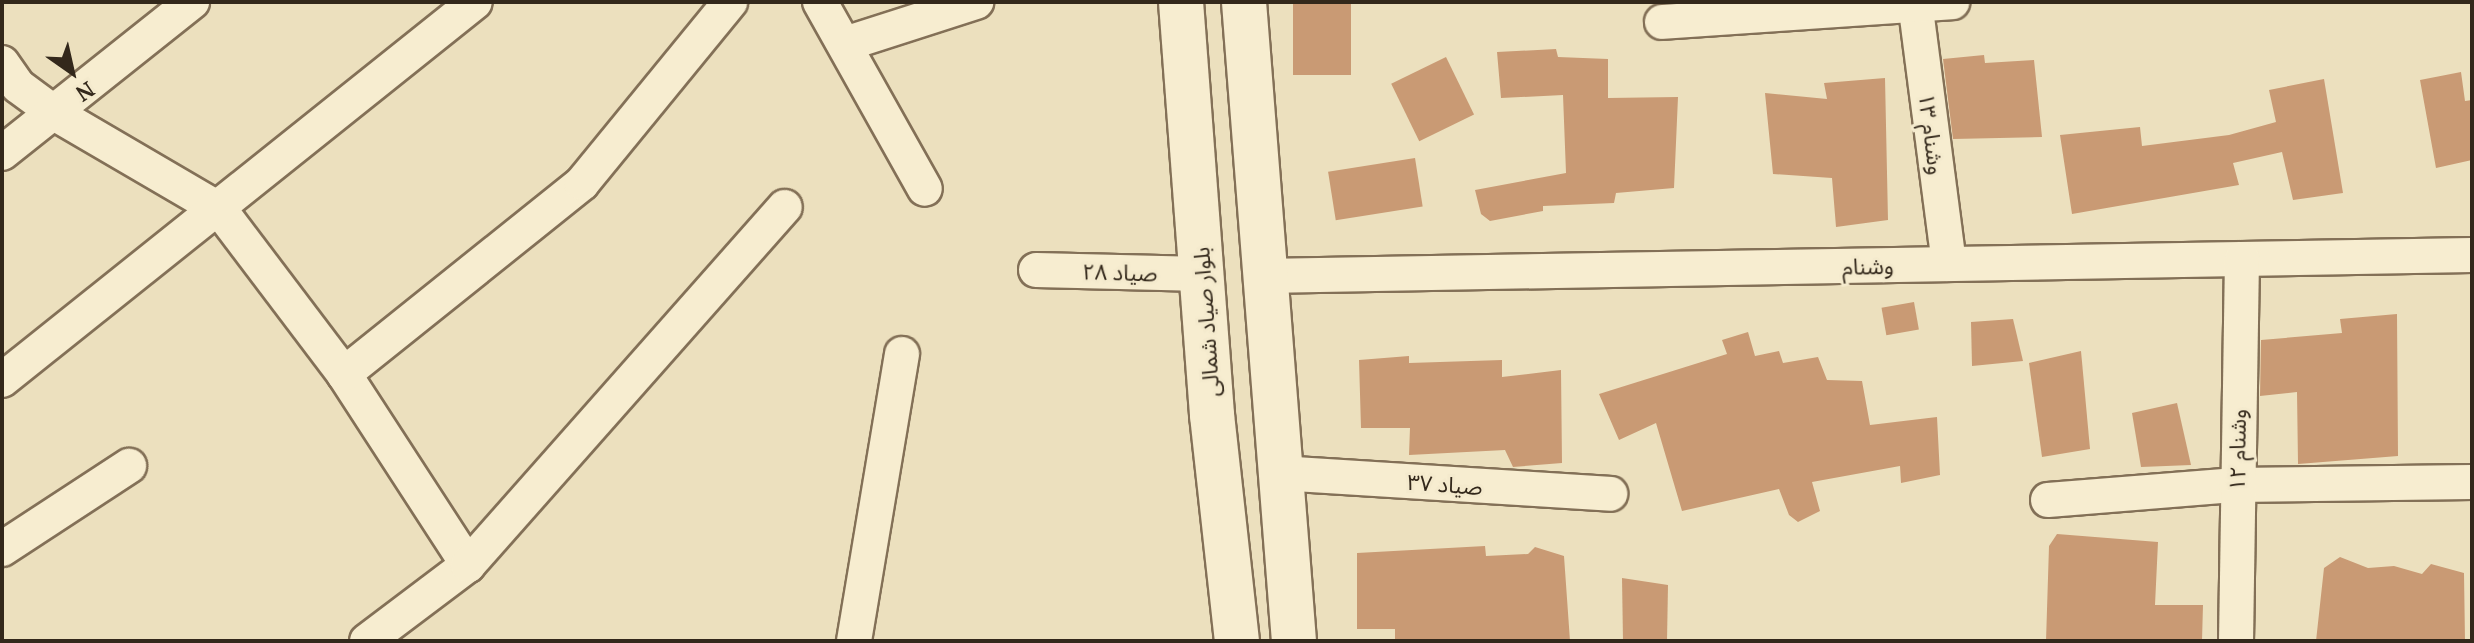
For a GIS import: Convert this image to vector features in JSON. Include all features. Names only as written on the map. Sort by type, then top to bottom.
[{"type":"main road","name":"بلوار صیاد شمالی","points":[[1181,2],[1213,426],[1237,641]]},
{"type":"main road","points":[[1244,2],[1263,276],[1294,641]]},
{"type":"street","points":[[2,153],[56,114],[192,2]]},
{"type":"street","points":[[2,380],[220,210],[475,2]]},
{"type":"street","points":[[344,374],[582,183],[730,2]]},
{"type":"street","points":[[820,2],[925,189]]},
{"type":"street","points":[[845,44],[976,2]]},
{"type":"street","points":[[1662,22],[1952,2]]},
{"type":"street","name":"وشنام ۱۳","points":[[1916,3],[1949,264]]},
{"type":"street","points":[[2,63],[18,86],[56,114],[220,210],[344,374],[468,565]]},
{"type":"street","points":[[367,641],[468,565],[785,207]]},
{"type":"street","name":"وشنام","points":[[1263,276],[2472,255]]},
{"type":"street","name":"وشنام ۱۲","points":[[2236,641],[2236,485],[2242,259]]},
{"type":"street","name":"صیاد ۲۸","points":[[1036,270],[1203,274]]},
{"type":"street","points":[[854,641],[902,354]]},
{"type":"street","points":[[2,549],[129,466]]},
{"type":"street","name":"صیاد ۳۷","points":[[1280,473],[1610,494]]},
{"type":"street","points":[[2048,500],[2236,485],[2472,482]]},
{"type":"building","points":[[1293,2],[1351,2],[1351,75],[1293,75]]},
{"type":"building","points":[[1556,49],[1558,57],[1608,59],[1608,98],[1678,97],[1674,188],[1616,193],[1614,203],[1543,206],[1543,211],[1490,221],[1481,214],[1475,190],[1566,173],[1563,95],[1501,98],[1497,52]]},
{"type":"building","points":[[1984,55],[1985,63],[2034,60],[2042,137],[1953,139],[1943,59]]},
{"type":"building","points":[[1446,57],[1474,115],[1419,141],[1391,84]]},
{"type":"building","points":[[2461,72],[2465,101],[2472,100],[2472,160],[2436,168],[2420,80]]},
{"type":"building","points":[[1885,78],[1888,220],[1836,227],[1832,178],[1773,174],[1765,93],[1827,99],[1824,83]]},
{"type":"building","points":[[2324,79],[2343,193],[2293,200],[2282,152],[2233,163],[2239,185],[2072,214],[2060,135],[2140,127],[2142,146],[2229,135],[2276,122],[2269,90]]},
{"type":"building","points":[[1415,158],[1423,206],[1336,220],[1328,172]]},
{"type":"building","points":[[1914,302],[1919,330],[1886,335],[1882,308]]},
{"type":"building","points":[[2397,314],[2398,456],[2298,464],[2297,392],[2260,396],[2261,340],[2342,333],[2340,319]]},
{"type":"building","points":[[2013,319],[2023,361],[1972,366],[1971,322]]},
{"type":"building","points":[[1748,332],[1755,356],[1779,351],[1783,363],[1818,357],[1827,380],[1862,381],[1870,425],[1937,417],[1940,475],[1901,483],[1900,466],[1812,482],[1820,511],[1798,522],[1789,515],[1779,489],[1682,511],[1656,423],[1619,440],[1599,394],[1727,354],[1722,340]]},
{"type":"building","points":[[2081,351],[2090,449],[2042,457],[2029,363]]},
{"type":"building","points":[[1409,356],[1409,363],[1502,360],[1502,377],[1561,370],[1562,463],[1513,467],[1505,450],[1409,455],[1410,428],[1361,428],[1359,360]]},
{"type":"building","points":[[2177,403],[2191,465],[2141,467],[2132,413]]},
{"type":"building","points":[[2057,534],[2158,542],[2155,605],[2203,605],[2202,641],[2046,641],[2049,546]]},
{"type":"building","points":[[1485,546],[1486,556],[1528,554],[1535,547],[1564,556],[1570,641],[1395,641],[1395,629],[1357,629],[1357,553]]},
{"type":"building","points":[[2340,557],[2368,568],[2394,566],[2422,574],[2431,564],[2464,573],[2465,641],[2316,641],[2324,568]]},
{"type":"building","points":[[1622,578],[1668,585],[1667,641],[1623,641]]}]
